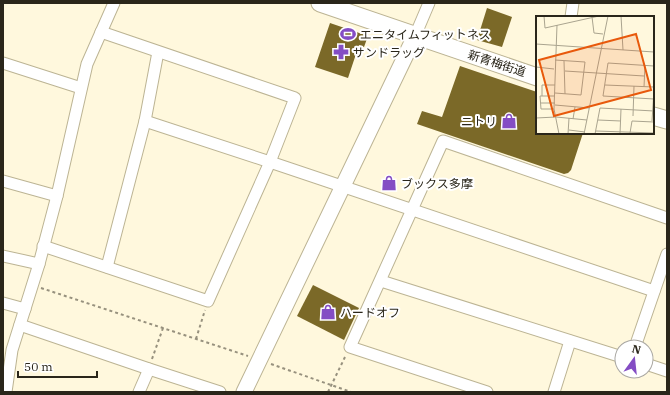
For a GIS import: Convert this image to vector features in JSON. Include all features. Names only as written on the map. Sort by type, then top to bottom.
[{"type":"main road","name":"新青梅街道","points":[[320,3],[536,77]]},
{"type":"main road","points":[[654,116],[667,120]]},
{"type":"street","points":[[6,392],[7,349],[20,325],[39,264],[57,196],[87,64],[114,3]]},
{"type":"street","points":[[244,392],[415,36],[429,3]]},
{"type":"street","points":[[571,16],[573,3]]},
{"type":"street","points":[[43,246],[208,301],[270,162],[295,98],[101,32]]},
{"type":"street","points":[[107,267],[145,121],[158,52]]},
{"type":"street","points":[[3,63],[81,88]]},
{"type":"street","points":[[145,121],[654,291]]},
{"type":"street","points":[[487,392],[350,346],[443,141],[667,218]]},
{"type":"street","points":[[3,181],[57,196]]},
{"type":"street","points":[[638,339],[667,254]]},
{"type":"street","points":[[3,256],[39,264]]},
{"type":"street","points":[[380,281],[614,354]]},
{"type":"street","points":[[3,303],[25,309]]},
{"type":"street","points":[[20,325],[220,392]]},
{"type":"street","points":[[554,392],[570,340]]},
{"type":"street","points":[[654,367],[667,371]]},
{"type":"street","points":[[139,392],[149,369]]},
{"type":"path","points":[[32,285],[351,392]]},
{"type":"path","points":[[196,339],[208,301]]},
{"type":"path","points":[[149,369],[163,328]]},
{"type":"path","points":[[328,392],[350,346]]},
{"type":"building","points":[[487,8],[512,17],[502,47],[477,40]]},
{"type":"building","points":[[330,23],[368,36],[364,47],[359,45],[348,78],[315,67]]},
{"type":"building","points":[[460,66],[536,92],[536,134],[583,134],[571,170],[564,174],[417,124],[422,111],[442,117]]},
{"type":"building","name":"ハードオフ","points":[[313,285],[359,308],[344,340],[297,316]]},
{"type":"place","name":"エニタイムフィットネス","points":[[348,34]]},
{"type":"place","name":"サンドラッグ","points":[[341,52]]},
{"type":"place","name":"ニトリ","points":[[509,121]]},
{"type":"place","name":"ブックス多摩","points":[[389,183]]},
{"type":"place","name":"ハードオフ","points":[[328,312]]}]
